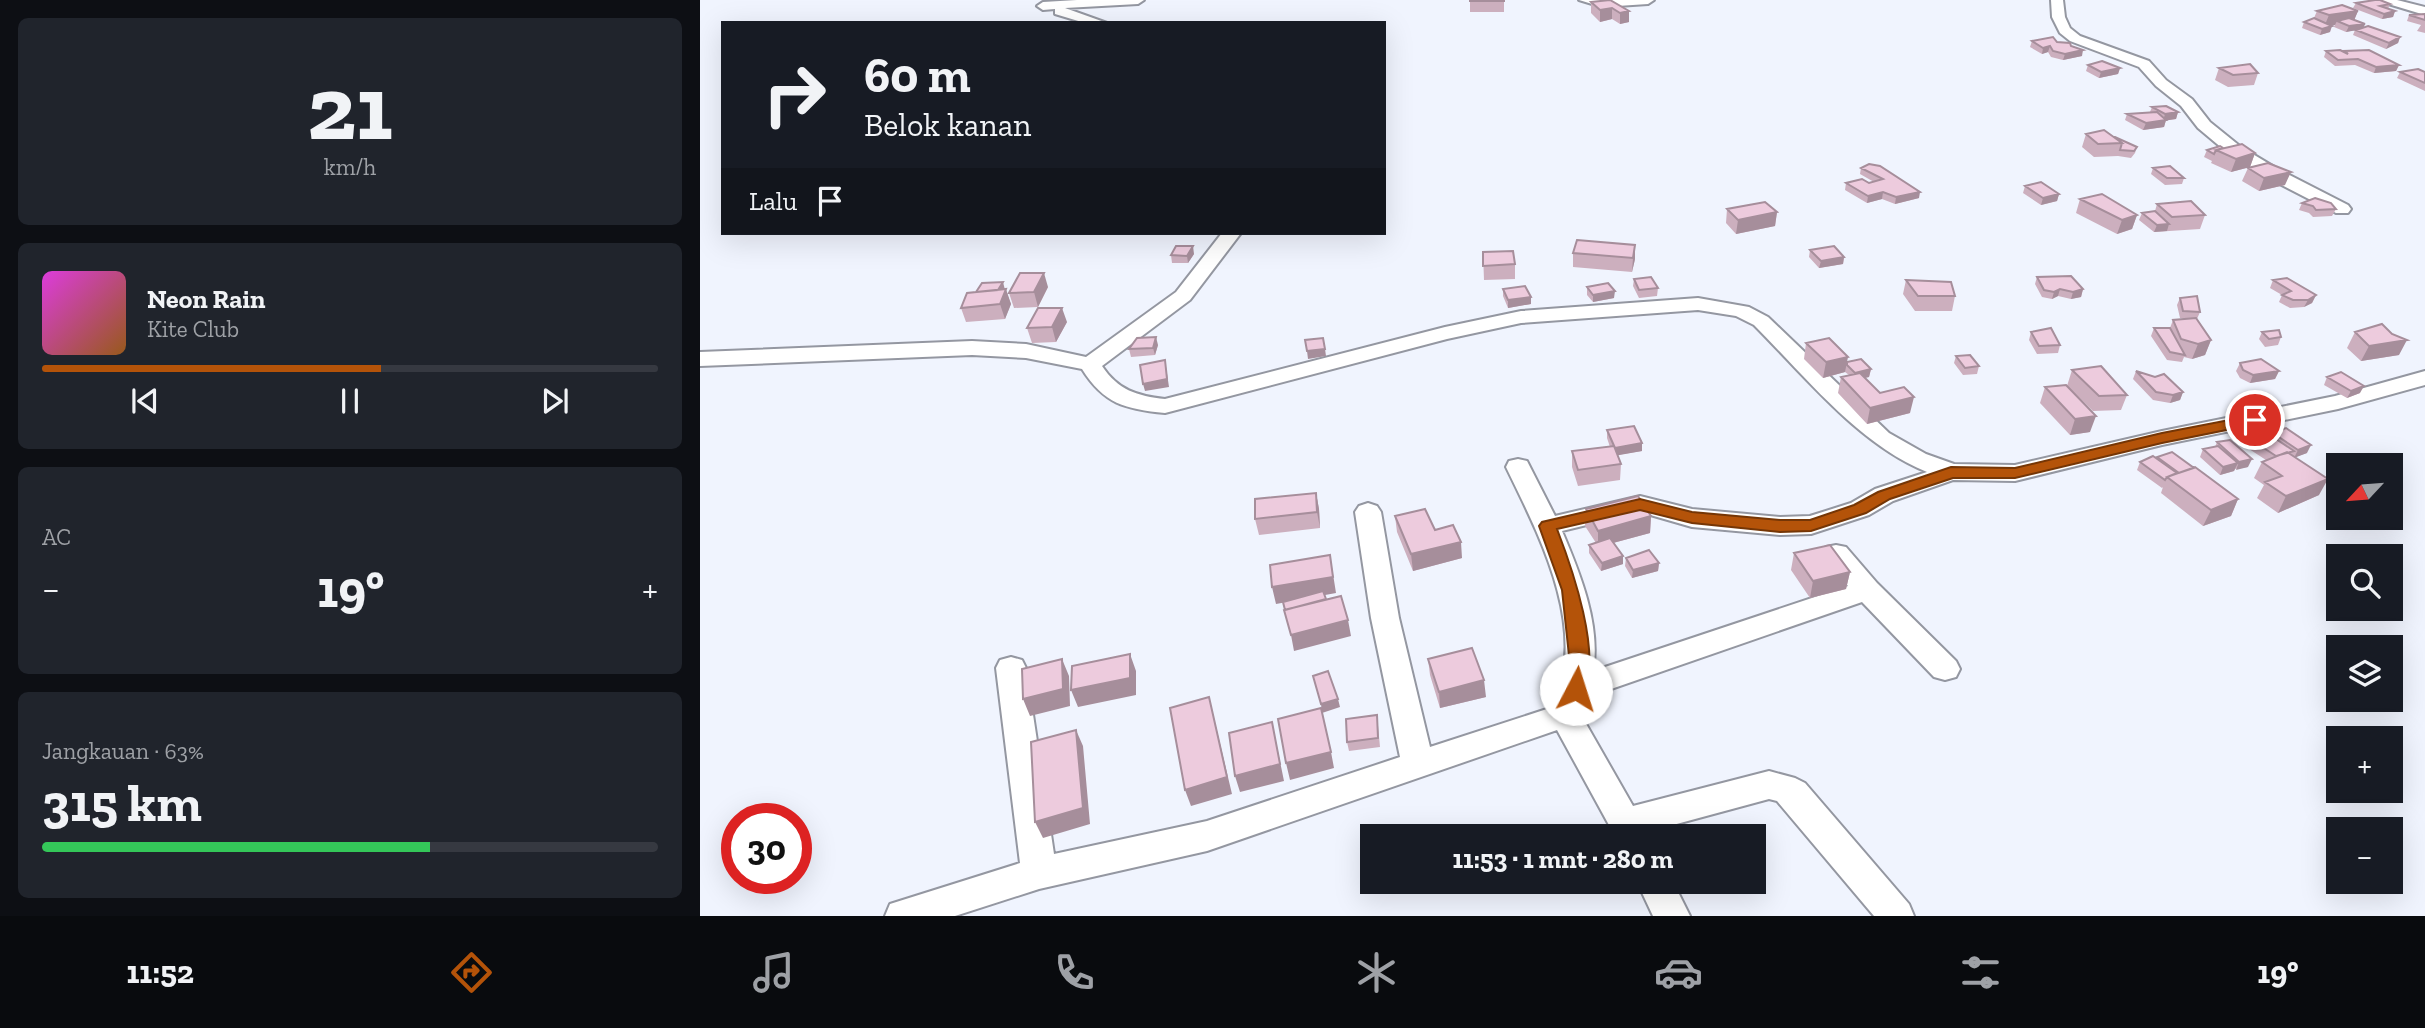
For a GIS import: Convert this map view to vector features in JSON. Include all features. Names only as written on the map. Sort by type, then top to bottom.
[{"type":"street","points":[[1093,21],[1043,6],[1138,0]]},
{"type":"street","points":[[1585,0],[1602,3],[1648,0]]},
{"type":"street","points":[[2057,0],[2063,25],[2080,43],[2143,62],[2157,79],[2182,97],[2198,119],[2221,139],[2284,180],[2342,209]]},
{"type":"street","points":[[2381,0],[2425,11]]},
{"type":"street","points":[[700,359],[972,348],[1026,351],[1090,364],[1183,296],[1230,235]]},
{"type":"street","points":[[1090,364],[1100,382],[1117,397],[1138,404],[1165,406],[1445,333],[1521,317],[1698,304],[1723,306],[1742,311],[1760,321],[1881,438],[1917,459],[1951,472]]},
{"type":"street","points":[[1548,526],[1640,504],[1692,518],[1811,526],[1860,509],[1884,495],[1951,472],[2015,473],[2162,438],[2338,402],[2425,379]]},
{"type":"street","points":[[1518,467],[1548,526],[1571,590],[1579,665],[1570,702],[1626,824]]},
{"type":"street","points":[[1368,512],[1385,618],[1418,764]]},
{"type":"street","points":[[1836,554],[1867,590],[1945,669]]},
{"type":"street","points":[[903,916],[1039,873],[1207,836],[1418,764],[1570,702],[1867,590]]},
{"type":"street","points":[[1011,668],[1039,873]]},
{"type":"street","points":[[1648,824],[1769,785],[1783,788],[1805,805],[1896,916]]},
{"type":"street","points":[[1661,894],[1672,916]]},
{"type":"building","points":[[1504,0],[1504,1],[1470,1]]},
{"type":"building","points":[[1610,0],[1629,11],[1620,13],[1612,8],[1600,10],[1591,2]]},
{"type":"building","points":[[2375,0],[2390,4],[2380,6],[2395,11],[2384,14],[2356,3]]},
{"type":"building","points":[[2342,5],[2358,11],[2329,15],[2317,11]]},
{"type":"building","points":[[2425,14],[2425,20],[2409,15]]},
{"type":"building","points":[[2314,18],[2332,26],[2322,29],[2304,22]]},
{"type":"building","points":[[2349,18],[2365,24],[2349,26],[2337,21]]},
{"type":"building","points":[[2368,26],[2400,37],[2389,43],[2356,30]]},
{"type":"building","points":[[2053,37],[2057,42],[2070,43],[2071,46],[2083,50],[2065,54],[2053,51],[2050,46],[2043,48],[2032,41]]},
{"type":"building","points":[[2340,50],[2348,54],[2345,51],[2369,50],[2399,65],[2376,67],[2358,59],[2338,60],[2326,51]]},
{"type":"building","points":[[2102,61],[2120,68],[2101,72],[2088,65]]},
{"type":"building","points":[[2250,64],[2258,73],[2233,75],[2219,68]]},
{"type":"building","points":[[2418,69],[2425,72],[2425,83],[2400,72]]},
{"type":"building","points":[[2166,106],[2178,112],[2165,114],[2152,107]]},
{"type":"building","points":[[2157,112],[2166,120],[2146,123],[2127,114]]},
{"type":"building","points":[[2104,130],[2122,143],[2098,144],[2086,134]]},
{"type":"building","points":[[2114,137],[2137,147],[2134,151],[2120,150],[2122,143]]},
{"type":"building","points":[[2242,144],[2255,153],[2236,159],[2216,150]]},
{"type":"building","points":[[2220,146],[2223,148],[2216,150],[2214,154],[2207,150]]},
{"type":"building","points":[[2268,163],[2291,172],[2264,178],[2248,168]]},
{"type":"building","points":[[1869,164],[1880,166],[1920,192],[1896,197],[1883,192],[1868,196],[1846,183],[1862,179],[1869,183],[1883,179],[1861,168]]},
{"type":"building","points":[[2170,166],[2184,178],[2167,178],[2153,168]]},
{"type":"building","points":[[2041,182],[2059,194],[2043,198],[2025,186]]},
{"type":"building","points":[[2102,194],[2137,215],[2122,220],[2080,199]]},
{"type":"building","points":[[2315,198],[2331,203],[2336,209],[2316,210],[2313,206],[2302,203]]},
{"type":"building","points":[[2191,201],[2205,215],[2172,217],[2157,204]]},
{"type":"building","points":[[1765,202],[1777,212],[1738,220],[1727,209]]},
{"type":"building","points":[[2155,211],[2169,224],[2157,225],[2142,213]]},
{"type":"building","points":[[1577,240],[1635,245],[1633,258],[1573,253]]},
{"type":"building","points":[[1176,246],[1193,246],[1187,256],[1171,255]]},
{"type":"building","points":[[1834,246],[1844,257],[1821,261],[1810,250]]},
{"type":"building","points":[[1513,251],[1515,264],[1483,266],[1483,252]]},
{"type":"building","points":[[1020,273],[1044,273],[1034,292],[1009,293]]},
{"type":"building","points":[[2071,276],[2083,289],[2073,292],[2044,290],[2037,277]]},
{"type":"building","points":[[1651,277],[1658,288],[1639,290],[1634,279]]},
{"type":"building","points":[[2287,278],[2316,295],[2308,300],[2293,300],[2282,295],[2291,291],[2273,280]]},
{"type":"building","points":[[1906,280],[1951,282],[1955,296],[1918,296]]},
{"type":"building","points":[[1003,282],[998,290],[976,292],[982,283]]},
{"type":"building","points":[[1608,283],[1615,291],[1593,295],[1587,287]]},
{"type":"building","points":[[1525,286],[1531,297],[1508,300],[1503,289]]},
{"type":"building","points":[[1006,289],[1000,304],[961,308],[967,293]]},
{"type":"building","points":[[2197,296],[2200,312],[2183,311],[2180,298]]},
{"type":"building","points":[[1038,308],[1062,308],[1052,327],[1027,328]]},
{"type":"building","points":[[2196,318],[2211,340],[2198,344],[2181,339],[2173,320]]},
{"type":"building","points":[[2382,324],[2392,334],[2407,340],[2369,346],[2355,332]]},
{"type":"building","points":[[2051,328],[2060,345],[2039,346],[2031,332]]},
{"type":"building","points":[[2154,328],[2170,328],[2185,355],[2170,352]]},
{"type":"building","points":[[2279,330],[2281,337],[2269,339],[2262,332]]},
{"type":"building","points":[[1156,337],[1153,348],[1129,349],[1137,338]]},
{"type":"building","points":[[1323,338],[1325,349],[1307,351],[1305,340]]},
{"type":"building","points":[[1829,338],[1848,357],[1826,362],[1806,343]]},
{"type":"building","points":[[1970,355],[1979,366],[1965,368],[1956,356]]},
{"type":"building","points":[[1861,359],[1871,369],[1855,373],[1847,365],[1847,362]]},
{"type":"building","points":[[2261,359],[2279,371],[2253,375],[2243,370],[2240,363]]},
{"type":"building","points":[[1165,360],[1167,379],[1143,384],[1140,365]]},
{"type":"building","points":[[2101,366],[2127,395],[2099,396],[2072,370]]},
{"type":"building","points":[[2136,371],[2155,377],[2164,374],[2183,392],[2173,395],[2156,392]]},
{"type":"building","points":[[2341,372],[2364,386],[2351,391],[2327,377]]},
{"type":"building","points":[[1860,373],[1880,393],[1904,387],[1914,397],[1870,408],[1841,377]]},
{"type":"building","points":[[2066,385],[2096,416],[2075,419],[2045,387]]},
{"type":"building","points":[[1634,426],[1642,443],[1615,448],[1607,430]]},
{"type":"building","points":[[2286,428],[2311,445],[2298,450],[2273,433]]},
{"type":"building","points":[[2267,433],[2294,451],[2276,456],[2250,439]]},
{"type":"building","points":[[2230,440],[2252,459],[2239,462],[2217,442]]},
{"type":"building","points":[[1614,446],[1621,464],[1578,470],[1572,451]]},
{"type":"building","points":[[2218,446],[2238,463],[2223,467],[2203,449]]},
{"type":"building","points":[[2172,452],[2194,468],[2179,473],[2157,457]]},
{"type":"building","points":[[2287,452],[2326,480],[2286,496],[2265,482],[2282,476],[2262,462]]},
{"type":"building","points":[[2153,456],[2177,473],[2165,480],[2140,462]]},
{"type":"building","points":[[2195,467],[2238,499],[2211,510],[2167,477]]},
{"type":"building","points":[[1316,493],[1317,512],[1255,519],[1255,499]]},
{"type":"building","points":[[1638,496],[1651,516],[1598,531],[1586,509]]},
{"type":"building","points":[[1425,509],[1435,530],[1453,525],[1461,542],[1411,554],[1395,516]]},
{"type":"building","points":[[1610,538],[1623,556],[1602,563],[1589,545]]},
{"type":"building","points":[[1830,545],[1850,572],[1813,581],[1794,553]]},
{"type":"building","points":[[1649,550],[1659,563],[1633,570],[1626,558]]},
{"type":"building","points":[[1330,555],[1333,577],[1272,587],[1270,565]]},
{"type":"building","points":[[1323,591],[1326,599],[1285,610],[1283,602]]},
{"type":"building","points":[[1341,596],[1348,620],[1291,635],[1284,610]]},
{"type":"building","points":[[1472,648],[1484,680],[1439,692],[1428,659]]},
{"type":"building","points":[[1130,654],[1130,678],[1071,690],[1072,666]]},
{"type":"building","points":[[1062,659],[1063,689],[1023,699],[1022,669]]},
{"type":"building","points":[[1328,671],[1338,699],[1321,704],[1313,676]]},
{"type":"building","points":[[1209,697],[1227,777],[1185,790],[1170,708]]},
{"type":"building","points":[[1321,708],[1331,752],[1286,763],[1278,719]]},
{"type":"building","points":[[1377,715],[1378,738],[1347,742],[1346,719]]},
{"type":"building","points":[[1272,722],[1280,764],[1235,776],[1229,733]]},
{"type":"building","points":[[1076,730],[1083,808],[1035,822],[1031,742]]},
{"type":"route","points":[[1576,689],[1579,665],[1571,590],[1548,526],[1640,504],[1692,518],[1811,526],[1860,509],[1884,495],[1951,472],[1985,475],[2015,473],[2162,438],[2255,420]]}]
